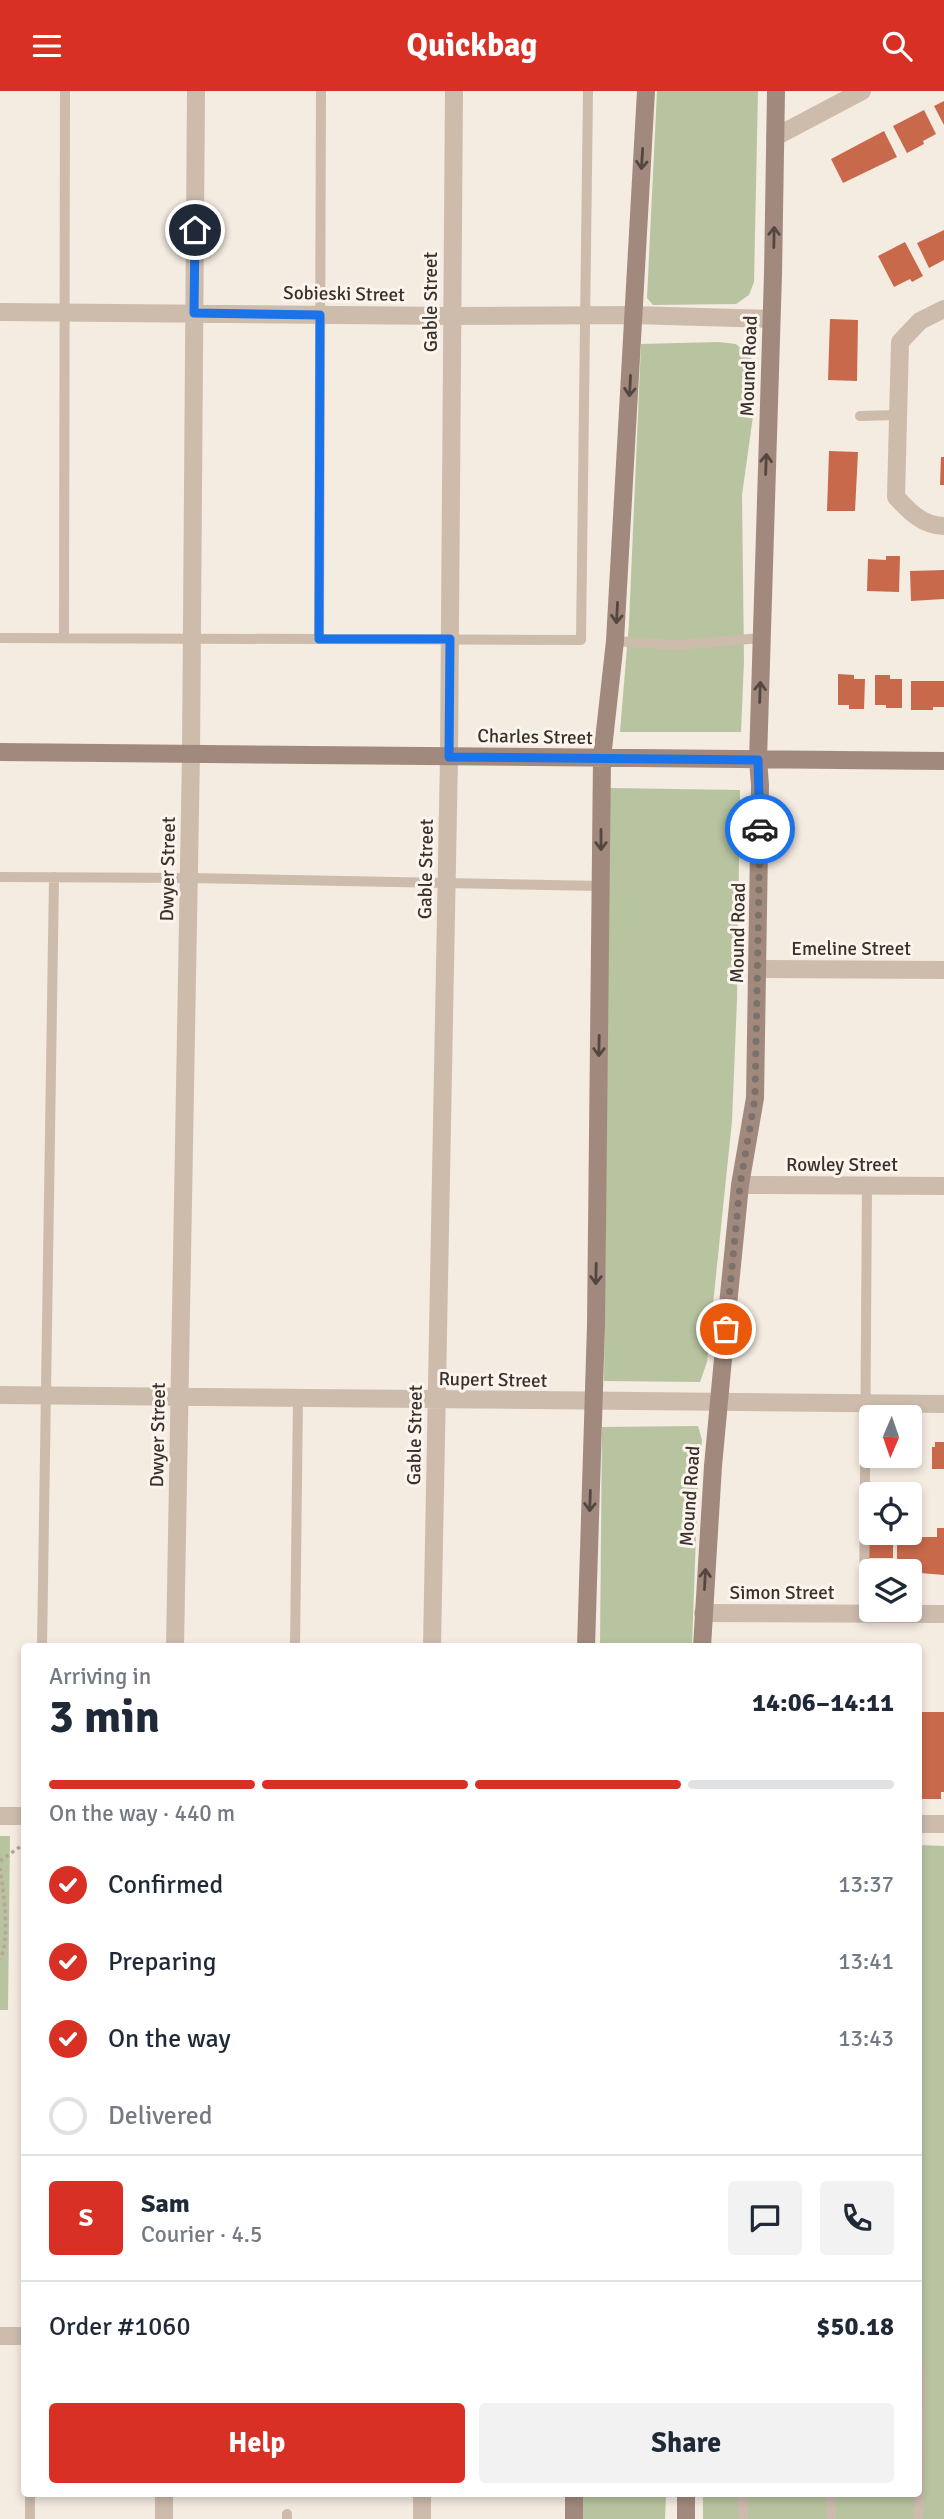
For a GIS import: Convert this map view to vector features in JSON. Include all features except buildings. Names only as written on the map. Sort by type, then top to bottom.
[{"type":"main road","points":[[586,1643],[593,1402],[602,758],[615,641],[646,91]]},
{"type":"main road","name":"Mound Road","points":[[702,1643],[712,1479],[740,1185],[755,1098],[760,785],[758,760],[776,91]]},
{"type":"main road","name":"Charles Street","points":[[0,752],[944,761]]},
{"type":"main road","points":[[574,2497],[574,2519]]},
{"type":"main road","points":[[686,2497],[686,2519]]},
{"type":"street","name":"Dwyer Street","points":[[175,1643],[191,754],[196,91]]},
{"type":"street","name":"Gable Street","points":[[432,1643],[449,757],[454,91]]},
{"type":"street","points":[[775,137],[862,91]]},
{"type":"street","points":[[944,309],[920,321],[900,342],[896,497],[911,513],[933,526],[944,526]]},
{"type":"street","name":"Sobieski Street","points":[[0,311],[452,316],[632,315],[771,319]]},
{"type":"street","name":"Emeline Street","points":[[758,969],[944,970]]},
{"type":"street","name":"Rowley Street","points":[[740,1185],[944,1186]]},
{"type":"street","name":"Rupert Street","points":[[0,1395],[944,1404]]},
{"type":"street","name":"Simon Street","points":[[703,1613],[859,1614]]},
{"type":"street","name":"Simon Street","points":[[922,1614],[944,1614]]},
{"type":"street","points":[[0,1816],[21,1816]]},
{"type":"street","points":[[922,1824],[944,1824]]},
{"type":"street","points":[[0,2336],[21,2336]]},
{"type":"street","points":[[164,2497],[164,2519]]},
{"type":"street","points":[[422,2497],[422,2519]]},
{"type":"lane","points":[[64,638],[65,91]]},
{"type":"lane","points":[[319,639],[321,91]]},
{"type":"lane","points":[[0,638],[581,640],[588,91]]},
{"type":"lane","points":[[860,416],[898,415]]},
{"type":"lane","points":[[615,641],[676,645],[761,638]]},
{"type":"lane","points":[[0,877],[601,886]]},
{"type":"lane","points":[[42,1643],[54,877]]},
{"type":"lane","points":[[864,1559],[867,1186]]},
{"type":"lane","points":[[295,1643],[298,1398]]},
{"type":"lane","points":[[30,2497],[30,2519]]},
{"type":"lane","points":[[743,2497],[743,2519]]},
{"type":"lane","points":[[831,2497],[831,2519]]},
{"type":"lane","points":[[918,2519],[919,2497]]},
{"type":"path","points":[[0,1861],[21,1846]]},
{"type":"path","points":[[0,1868],[4,1952],[0,1959]]},
{"type":"green space","points":[[657,91],[758,91],[754,282],[749,295],[736,304],[653,305],[647,298]]},
{"type":"green space","points":[[641,344],[736,344],[752,359],[755,402],[742,495],[744,661],[741,732],[620,732],[629,623]]},
{"type":"green space","points":[[610,788],[740,790],[732,1121],[707,1362],[700,1382],[604,1381]]},
{"type":"green space","points":[[698,1426],[702,1440],[698,1479],[692,1643],[600,1643],[602,1427]]},
{"type":"green space","points":[[0,1836],[10,1836],[8,2010],[0,2010]]},
{"type":"green space","points":[[922,1845],[944,1846],[944,2519],[703,2519],[703,2497],[922,2497]]},
{"type":"green space","points":[[580,2497],[666,2497],[665,2519],[579,2519]]},
{"type":"way so far","points":[[726,1329],[740,1185],[755,1098],[760,829]]},
{"type":"route","points":[[195,230],[194,313],[320,315],[319,639],[450,639],[449,757],[758,760],[760,829]]}]
